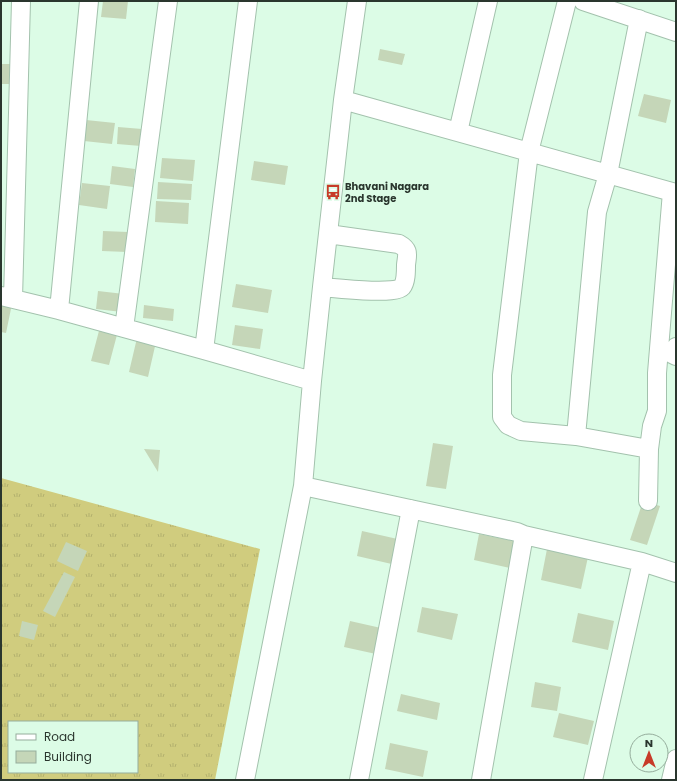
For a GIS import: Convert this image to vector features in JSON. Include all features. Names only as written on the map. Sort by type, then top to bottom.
[{"type":"street","points":[[21,1],[7,297],[59,310],[312,381]]},
{"type":"street","points":[[59,310],[89,1]]},
{"type":"street","points":[[124,328],[168,1]]},
{"type":"street","points":[[204,350],[248,1]]},
{"type":"street","points":[[245,780],[304,486],[312,381],[322,287],[343,100],[357,1]]},
{"type":"street","points":[[458,132],[488,1]]},
{"type":"street","points":[[567,1],[529,152],[502,375],[502,417],[508,425],[521,431],[576,436],[649,449]]},
{"type":"street","points":[[588,2],[676,32]]},
{"type":"street","points":[[576,436],[597,212],[608,174],[639,19]]},
{"type":"street","points":[[343,100],[675,192],[657,374],[657,411],[652,426],[649,449],[648,501]]},
{"type":"street","points":[[322,287],[389,291],[398,290],[402,287],[405,281],[407,252],[405,247],[399,244],[328,234]]},
{"type":"street","points":[[676,346],[672,354],[676,356]]},
{"type":"street","points":[[304,486],[517,532],[524,535],[642,562],[676,573]]},
{"type":"street","points":[[359,780],[412,509]]},
{"type":"street","points":[[481,780],[524,535]]},
{"type":"street","points":[[593,780],[642,562]]},
{"type":"street","points":[[671,780],[676,759]]},
{"type":"green space","points":[[1,478],[260,549],[215,780],[1,780]]},
{"type":"building","points":[[103,1],[128,1],[126,19],[101,17]]},
{"type":"building","points":[[380,49],[405,54],[402,65],[378,60]]},
{"type":"building","points":[[1,64],[17,64],[17,84],[1,84]]},
{"type":"building","points":[[644,94],[671,100],[666,123],[638,116]]},
{"type":"building","points":[[86,120],[115,123],[112,144],[84,141]]},
{"type":"building","points":[[118,127],[142,129],[141,146],[117,144]]},
{"type":"building","points":[[162,158],[195,160],[193,181],[160,178]]},
{"type":"building","points":[[254,161],[288,166],[285,185],[251,180]]},
{"type":"building","points":[[112,166],[135,169],[133,187],[110,184]]},
{"type":"building","points":[[158,182],[192,184],[191,200],[157,199]]},
{"type":"building","points":[[82,183],[110,186],[107,209],[79,205]]},
{"type":"building","points":[[156,201],[189,203],[188,224],[155,222]]},
{"type":"building","points":[[103,231],[128,232],[127,252],[102,251]]},
{"type":"building","points":[[236,284],[272,290],[268,313],[232,307]]},
{"type":"building","points":[[98,291],[124,294],[122,312],[96,309]]},
{"type":"building","points":[[1,297],[13,299],[6,333],[1,332]]},
{"type":"building","points":[[144,305],[174,309],[173,321],[143,318]]},
{"type":"building","points":[[235,325],[263,329],[260,349],[232,345]]},
{"type":"building","points":[[100,327],[118,331],[109,365],[91,361]]},
{"type":"building","points":[[137,338],[156,342],[148,377],[129,372]]},
{"type":"building","points":[[433,443],[453,446],[446,489],[426,486]]},
{"type":"building","points":[[144,449],[160,450],[158,472]]},
{"type":"building","points":[[643,501],[660,506],[647,545],[630,540]]},
{"type":"building","points":[[362,531],[402,540],[396,565],[357,556]]},
{"type":"building","points":[[479,534],[519,542],[514,569],[474,560]]},
{"type":"building","points":[[66,542],[87,551],[78,571],[57,561]]},
{"type":"building","points":[[547,549],[588,557],[581,589],[541,580]]},
{"type":"building","points":[[64,572],[75,577],[55,617],[43,611]]},
{"type":"building","points":[[422,607],[458,614],[452,640],[417,632]]},
{"type":"building","points":[[578,613],[614,621],[608,650],[572,642]]},
{"type":"building","points":[[22,621],[38,625],[34,640],[19,636]]},
{"type":"building","points":[[350,621],[381,628],[376,654],[344,647]]},
{"type":"building","points":[[535,682],[561,687],[557,711],[531,707]]},
{"type":"building","points":[[401,694],[440,703],[437,720],[397,711]]},
{"type":"building","points":[[559,713],[594,721],[588,745],[553,737]]},
{"type":"building","points":[[390,743],[428,751],[423,777],[385,769]]},
{"type":"place","name":"Bhavani Nagara 2nd Stage","points":[[333,192]]}]
